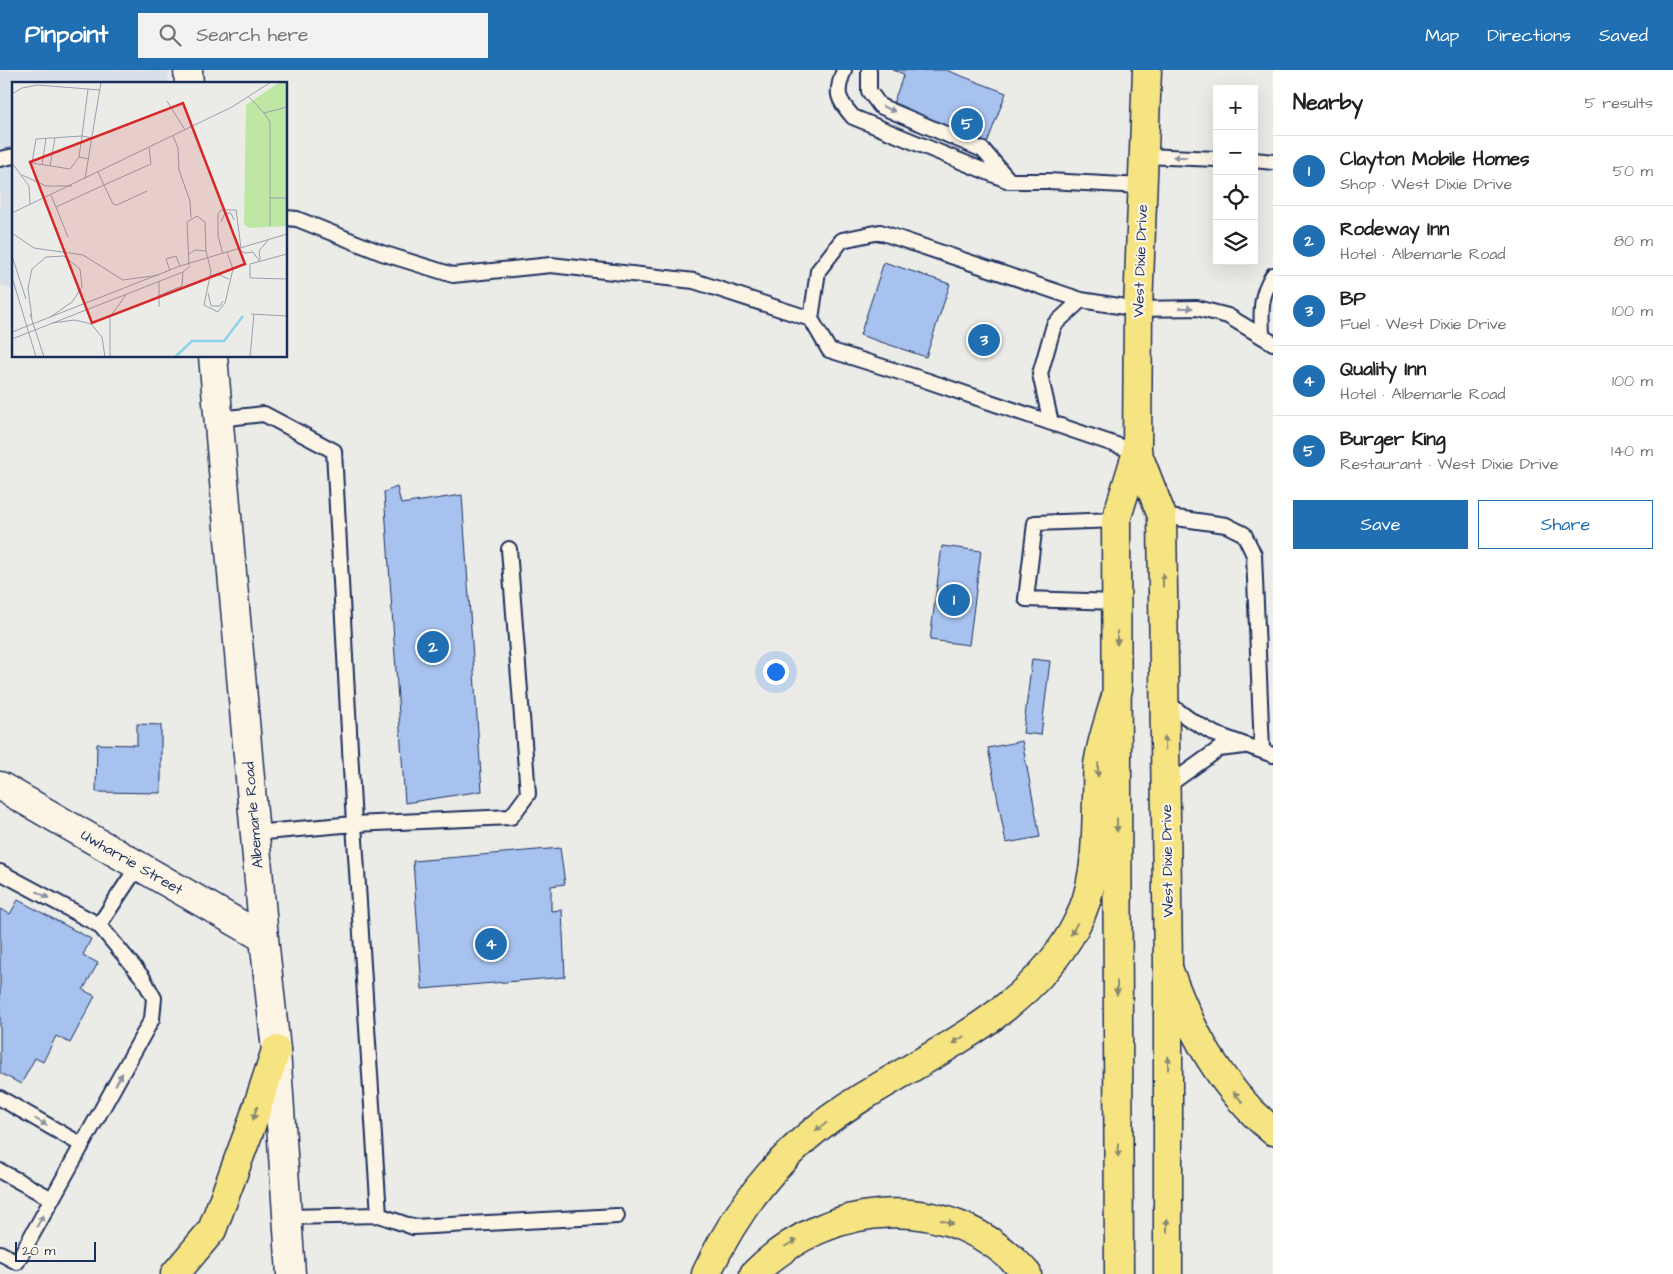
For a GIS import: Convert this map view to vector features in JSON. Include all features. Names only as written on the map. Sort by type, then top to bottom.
[{"type":"main road","name":"West Dixie Drive","points":[[1119,1274],[1116,520],[1137,452],[1138,309],[1142,186],[1151,74]]},
{"type":"main road","name":"Albemarle Road","points":[[213,358],[254,832],[276,1050],[291,1274]]},
{"type":"main road","name":"West Dixie Drive","points":[[1137,452],[1162,516],[1167,786],[1168,1274]]},
{"type":"main road","points":[[706,1274],[749,1202],[776,1167],[799,1145],[820,1127],[862,1098],[958,1040],[1016,1000],[1038,978],[1063,948],[1086,900],[1093,874],[1098,760],[1118,689]]},
{"type":"main road","name":"Uwharrie Street","points":[[0,787],[264,938]]},
{"type":"main road","points":[[1168,968],[1184,1011],[1215,1067],[1252,1114],[1273,1131]]},
{"type":"main road","points":[[175,1274],[212,1230],[251,1126],[276,1050]]},
{"type":"main road","points":[[754,1274],[787,1245],[812,1232],[838,1221],[868,1214],[893,1212],[918,1214],[949,1222],[977,1234],[999,1247],[1027,1274]]},
{"type":"lane","points":[[844,70],[837,87],[840,103],[853,118],[1010,181],[1142,186]]},
{"type":"lane","points":[[869,70],[869,91],[880,106],[983,150],[1010,181]]},
{"type":"lane","points":[[1144,156],[1213,159]]},
{"type":"lane","points":[[1258,160],[1273,162]]},
{"type":"lane","points":[[288,218],[297,219],[382,253],[453,275],[552,265],[694,281],[811,319]]},
{"type":"lane","points":[[1137,452],[829,350],[811,319],[818,271],[842,240],[880,232],[1081,300],[1138,309],[1197,308],[1228,316],[1267,339]]},
{"type":"lane","points":[[1267,339],[1260,308],[1266,285],[1273,275]]},
{"type":"lane","points":[[1051,423],[1040,374],[1054,326],[1081,300]]},
{"type":"lane","points":[[218,419],[264,414],[334,450],[354,824],[379,1214]]},
{"type":"lane","points":[[1162,516],[1226,524],[1244,534],[1254,555],[1268,753],[1215,734],[1195,723],[1164,701]]},
{"type":"lane","points":[[1116,520],[1034,523],[1026,599],[1117,602]]},
{"type":"lane","points":[[254,832],[354,824],[511,817],[528,794],[509,550]]},
{"type":"lane","points":[[1167,786],[1219,749],[1247,746]]},
{"type":"lane","points":[[99,925],[138,866]]},
{"type":"lane","points":[[0,872],[99,925],[143,978],[154,998],[152,1019],[17,1262],[0,1253]]},
{"type":"lane","points":[[0,1098],[82,1145]]},
{"type":"lane","points":[[0,1171],[52,1199]]},
{"type":"lane","points":[[287,1217],[379,1214],[413,1227],[617,1216]]},
{"type":"shaded area","points":[[0,70],[168,70],[169,82],[12,82],[12,290],[0,285]]},
{"type":"building","points":[[893,70],[946,70],[1006,93],[987,143],[892,106],[904,74]]},
{"type":"building","points":[[884,262],[950,284],[926,357],[860,335]]},
{"type":"building","points":[[397,487],[401,504],[462,495],[482,791],[405,803],[384,492]]},
{"type":"building","points":[[942,546],[981,551],[969,645],[930,640]]},
{"type":"building","points":[[1032,659],[1050,661],[1041,735],[1023,733]]},
{"type":"building","points":[[137,724],[161,725],[161,793],[96,792],[97,744],[137,745]]},
{"type":"building","points":[[1022,741],[1040,837],[1006,843],[988,748]]},
{"type":"building","points":[[560,848],[565,884],[551,886],[551,911],[562,910],[565,977],[422,989],[413,861]]},
{"type":"building","points":[[18,900],[91,939],[83,955],[98,963],[83,990],[95,996],[70,1043],[56,1036],[43,1062],[35,1058],[21,1084],[0,1073],[0,909],[10,914]]},
{"type":"place","name":"Burger King","points":[[967,124]]},
{"type":"place","name":"BP","points":[[984,340]]},
{"type":"place","name":"Clayton Mobile Homes","points":[[954,600]]},
{"type":"place","name":"Rodeway Inn","points":[[433,647]]},
{"type":"place","name":"Quality Inn","points":[[491,944]]}]
